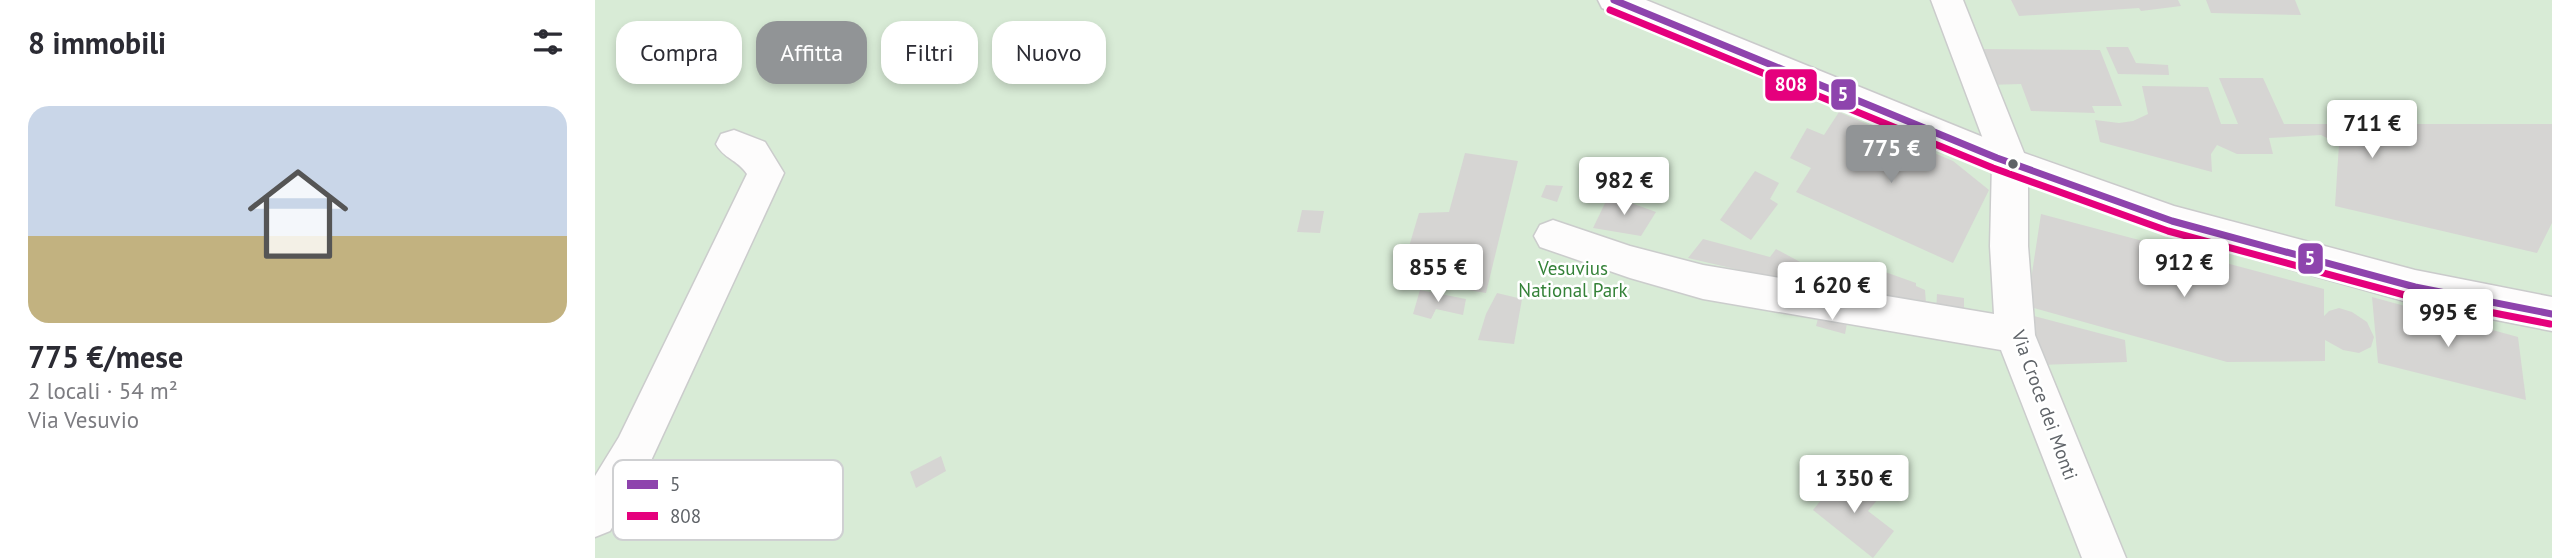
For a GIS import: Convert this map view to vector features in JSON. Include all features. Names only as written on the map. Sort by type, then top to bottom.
[{"type":"street","points":[[1614,0],[2010,163],[2172,221],[2415,287],[2552,314]]},
{"type":"street","points":[[1947,0],[2010,163]]},
{"type":"street","points":[[629,460],[766,173],[753,152],[734,144]]},
{"type":"street","name":"Via Croce dei Monti","points":[[2010,163],[2009,246],[2015,335],[2104,558]]},
{"type":"street","points":[[1553,236],[1630,262],[1703,282],[2015,335]]},
{"type":"street","points":[[595,516],[613,486]]},
{"type":"green space","name":"Vesuvius National Park","points":[[595,0],[2552,0],[2552,558],[595,558]]},
{"type":"building","points":[[2011,0],[2178,0],[2181,6],[2141,11],[2139,8],[2019,16]]},
{"type":"building","points":[[2206,0],[2295,0],[2301,15],[2211,13]]},
{"type":"building","points":[[2106,47],[2128,47],[2136,63],[2168,65],[2169,75],[2118,74]]},
{"type":"building","points":[[1979,49],[2100,50],[2122,106],[2092,106],[2095,113],[2031,111],[2021,84],[1988,85]]},
{"type":"building","points":[[2219,78],[2263,78],[2284,124],[2552,124],[2552,223],[2537,253],[2335,206],[2339,144],[2321,135],[2269,138],[2273,154],[2237,154],[2217,145],[2211,154],[2212,172],[2100,142],[2095,120],[2119,123],[2133,121],[2148,114],[2142,86],[2208,87],[2221,124],[2238,124]]},
{"type":"building","points":[[1839,112],[1953,161],[1989,190],[1953,263],[1796,192],[1811,168],[1790,158],[1807,128],[1824,135]]},
{"type":"building","points":[[1465,153],[1518,161],[1486,293],[1445,286],[1451,266],[1405,260],[1419,213],[1449,212]]},
{"type":"building","points":[[1755,171],[1779,183],[1770,199],[1778,204],[1751,240],[1720,220]]},
{"type":"building","points":[[1546,185],[1563,186],[1557,202],[1541,197]]},
{"type":"building","points":[[1609,195],[1656,212],[1641,236],[1593,228]]},
{"type":"building","points":[[1302,210],[1324,211],[1320,233],[1297,232]]},
{"type":"building","points":[[2041,214],[2324,289],[2324,316],[2339,308],[2352,312],[2367,322],[2374,337],[2371,347],[2359,353],[2343,350],[2325,340],[2325,361],[2227,362],[2027,306]]},
{"type":"building","points":[[1703,239],[1770,257],[1776,249],[1817,271],[1808,286],[1688,258]]},
{"type":"building","points":[[1871,267],[1916,283],[1916,286],[1925,290],[1926,303],[1915,299],[1912,308],[1860,297]]},
{"type":"building","points":[[1420,290],[1466,299],[1463,315],[1436,309],[1431,319],[1413,314]]},
{"type":"building","points":[[1497,293],[1522,299],[1514,344],[1478,340],[1486,314]]},
{"type":"building","points":[[1937,294],[1964,298],[1964,318],[1936,313]]},
{"type":"building","points":[[2372,297],[2518,337],[2526,400],[2378,363]]},
{"type":"building","points":[[1820,311],[1848,318],[1845,334],[1816,326]]},
{"type":"building","points":[[2026,314],[2125,340],[2127,362],[2039,365]]},
{"type":"building","points":[[941,456],[946,471],[916,488],[910,472]]},
{"type":"building","points":[[1844,472],[1878,499],[1868,511],[1894,531],[1873,558],[1813,510]]},
{"type":"transit line","name":"5","points":[[1614,0],[1997,158],[2172,221],[2415,287],[2552,314]]},
{"type":"transit line","name":"808","points":[[1610,10],[1993,168],[2168,231],[2412,297],[2550,324]]}]
